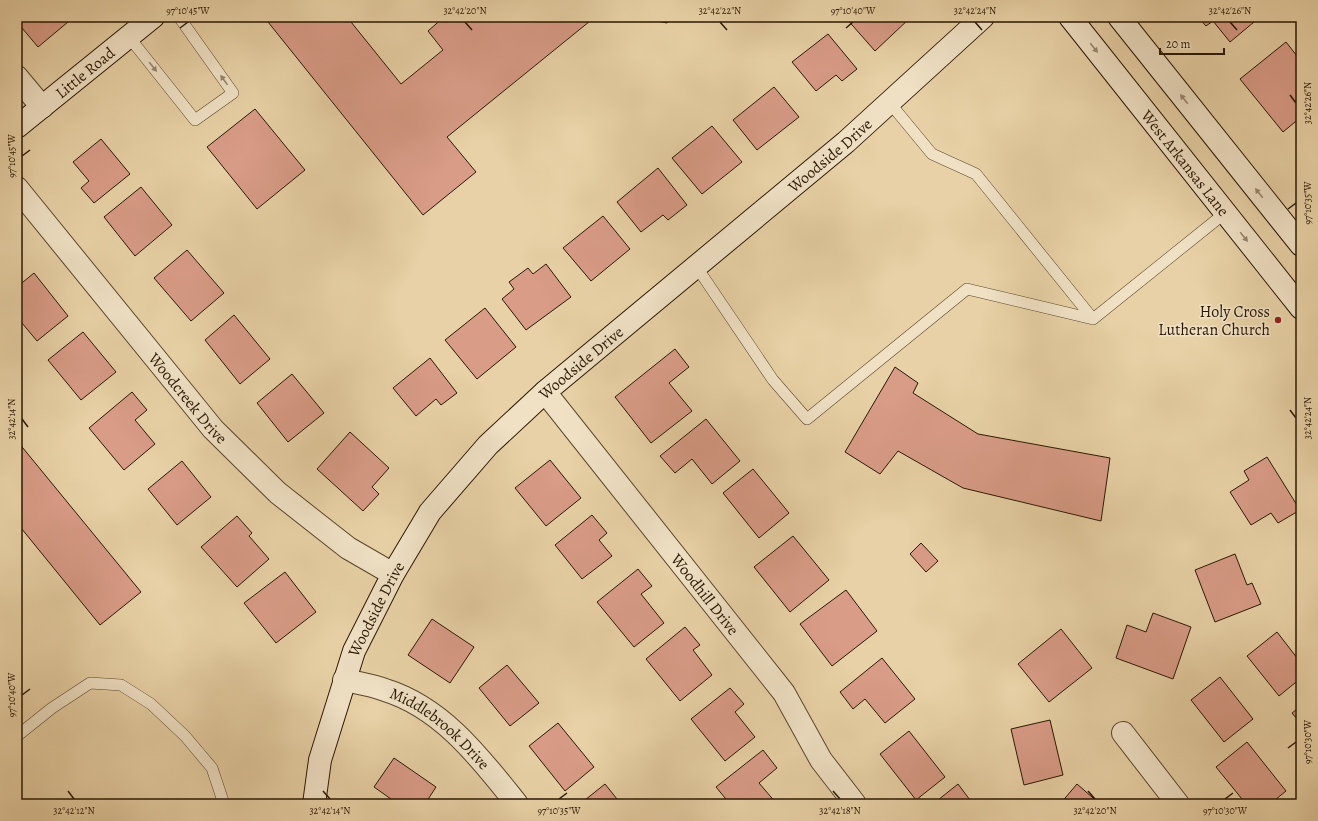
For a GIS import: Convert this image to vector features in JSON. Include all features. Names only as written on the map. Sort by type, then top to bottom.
[{"type":"street","name":"Little Road","points":[[17,128],[154,17]]},
{"type":"street","name":"Woodside Drive","points":[[314,804],[320,760],[354,651],[393,574],[430,512],[488,445],[545,392],[846,142],[983,17]]},
{"type":"street","name":"West Arkansas Lane","points":[[1070,17],[1301,308]]},
{"type":"street","points":[[1119,17],[1301,245]]},
{"type":"street","points":[[17,77],[42,107]]},
{"type":"street","name":"Woodcreek Drive","points":[[17,188],[213,428],[278,493],[348,548],[393,574]]},
{"type":"street","name":"Woodhill Drive","points":[[545,392],[784,693],[821,760],[855,804]]},
{"type":"street","name":"Middlebrook Drive","points":[[344,680],[386,690],[423,708],[452,729],[480,758],[517,804]]},
{"type":"street","points":[[1123,733],[1178,804]]},
{"type":"lane","points":[[129,37],[195,120],[233,93],[179,17]]},
{"type":"lane","points":[[889,102],[932,154],[976,174],[1093,319]]},
{"type":"lane","points":[[1093,319],[1225,213]]},
{"type":"lane","points":[[696,266],[773,380],[807,418],[966,289],[1093,319]]},
{"type":"lane","points":[[17,736],[52,708],[90,683],[120,685],[151,704],[185,736],[212,768],[224,804]]},
{"type":"building","points":[[17,17],[74,17],[38,47],[17,22]]},
{"type":"building","points":[[264,17],[347,17],[401,84],[443,50],[428,31],[444,17],[595,17],[447,137],[476,172],[423,215]]},
{"type":"building","points":[[638,17],[673,17],[667,23]]},
{"type":"building","points":[[845,17],[911,17],[875,51]]},
{"type":"building","points":[[1198,17],[1260,17],[1230,42],[1213,21],[1206,26]]},
{"type":"building","points":[[828,34],[857,69],[842,81],[836,75],[816,91],[792,62]]},
{"type":"building","points":[[1286,42],[1301,61],[1301,117],[1283,132],[1240,79]]},
{"type":"building","points":[[774,87],[799,117],[757,150],[733,120]]},
{"type":"building","points":[[255,109],[305,170],[257,209],[207,147]]},
{"type":"building","points":[[712,126],[742,162],[702,194],[672,158]]},
{"type":"building","points":[[1301,134],[1301,142],[1297,137]]},
{"type":"building","points":[[101,139],[130,174],[94,203],[81,188],[89,181],[73,162]]},
{"type":"building","points":[[658,168],[687,205],[668,220],[663,215],[641,232],[617,202]]},
{"type":"building","points":[[141,187],[172,225],[135,256],[104,217]]},
{"type":"building","points":[[603,216],[630,249],[591,281],[563,248]]},
{"type":"building","points":[[17,249],[22,254],[17,258]]},
{"type":"building","points":[[187,250],[224,293],[191,321],[154,278]]},
{"type":"building","points":[[546,264],[571,297],[526,330],[502,299],[514,289],[509,282],[528,268],[533,274]]},
{"type":"building","points":[[34,273],[68,316],[37,341],[17,317],[17,287]]},
{"type":"building","points":[[485,308],[516,347],[477,379],[445,340]]},
{"type":"building","points":[[234,315],[270,359],[240,384],[205,340]]},
{"type":"building","points":[[83,332],[116,372],[81,400],[48,360]]},
{"type":"building","points":[[675,349],[689,367],[669,383],[692,411],[651,443],[615,397]]},
{"type":"building","points":[[430,358],[457,393],[441,405],[436,399],[416,416],[393,388]]},
{"type":"building","points":[[895,367],[918,383],[913,393],[978,434],[1110,458],[1101,521],[963,488],[898,451],[880,474],[845,452]]},
{"type":"building","points":[[292,374],[324,413],[288,442],[257,403]]},
{"type":"building","points":[[132,392],[147,410],[135,420],[155,444],[124,470],[89,428]]},
{"type":"building","points":[[706,419],[740,461],[712,484],[692,459],[675,473],[660,456]]},
{"type":"building","points":[[350,432],[389,468],[372,487],[379,494],[363,511],[317,469]]},
{"type":"building","points":[[18,442],[141,592],[100,625],[17,523]]},
{"type":"building","points":[[1267,457],[1300,510],[1278,523],[1271,513],[1251,525],[1230,492],[1249,480],[1244,471]]},
{"type":"building","points":[[550,460],[581,498],[546,526],[515,488]]},
{"type":"building","points":[[182,461],[211,497],[177,525],[148,489]]},
{"type":"building","points":[[753,469],[789,513],[759,538],[723,493]]},
{"type":"building","points":[[592,515],[607,533],[599,540],[612,556],[582,579],[555,545]]},
{"type":"building","points":[[237,516],[252,533],[249,536],[269,559],[237,587],[201,547]]},
{"type":"building","points":[[793,536],[829,580],[790,612],[754,567]]},
{"type":"building","points":[[921,543],[938,561],[926,572],[910,554]]},
{"type":"building","points":[[1235,554],[1247,585],[1252,583],[1261,604],[1215,622],[1195,570]]},
{"type":"building","points":[[638,569],[652,586],[641,594],[664,623],[634,647],[597,602]]},
{"type":"building","points":[[285,572],[316,612],[276,643],[244,603]]},
{"type":"building","points":[[846,590],[877,631],[832,666],[800,624]]},
{"type":"building","points":[[1153,613],[1191,627],[1173,679],[1116,658],[1127,625],[1146,632]]},
{"type":"building","points":[[432,619],[474,647],[450,683],[408,655]]},
{"type":"building","points":[[685,627],[700,645],[693,650],[712,675],[680,701],[646,659]]},
{"type":"building","points":[[1061,629],[1092,668],[1049,702],[1018,664]]},
{"type":"building","points":[[1277,632],[1301,663],[1301,678],[1279,696],[1247,656]]},
{"type":"building","points":[[882,658],[915,699],[885,723],[865,699],[853,709],[840,692]]},
{"type":"building","points":[[507,665],[539,703],[510,726],[479,688]]},
{"type":"building","points":[[1220,677],[1253,719],[1224,742],[1191,700]]},
{"type":"building","points":[[730,688],[744,704],[735,712],[755,737],[725,761],[691,719]]},
{"type":"building","points":[[1301,706],[1301,724],[1292,713]]},
{"type":"building","points":[[1050,720],[1063,775],[1024,785],[1011,729]]},
{"type":"building","points":[[558,723],[594,767],[565,791],[529,746]]},
{"type":"building","points":[[909,731],[945,777],[916,800],[880,754]]},
{"type":"building","points":[[1247,742],[1286,791],[1270,804],[1246,804],[1216,767]]},
{"type":"building","points":[[763,750],[777,768],[759,783],[777,804],[730,804],[716,787]]},
{"type":"building","points":[[394,758],[436,787],[425,804],[398,804],[374,787]]},
{"type":"building","points":[[605,784],[621,804],[580,804]]},
{"type":"building","points":[[958,784],[973,804],[933,804]]},
{"type":"building","points":[[1077,784],[1100,804],[1060,804]]},
{"type":"place","name":"Holy Cross Lutheran Church","points":[[1278,320]]}]
